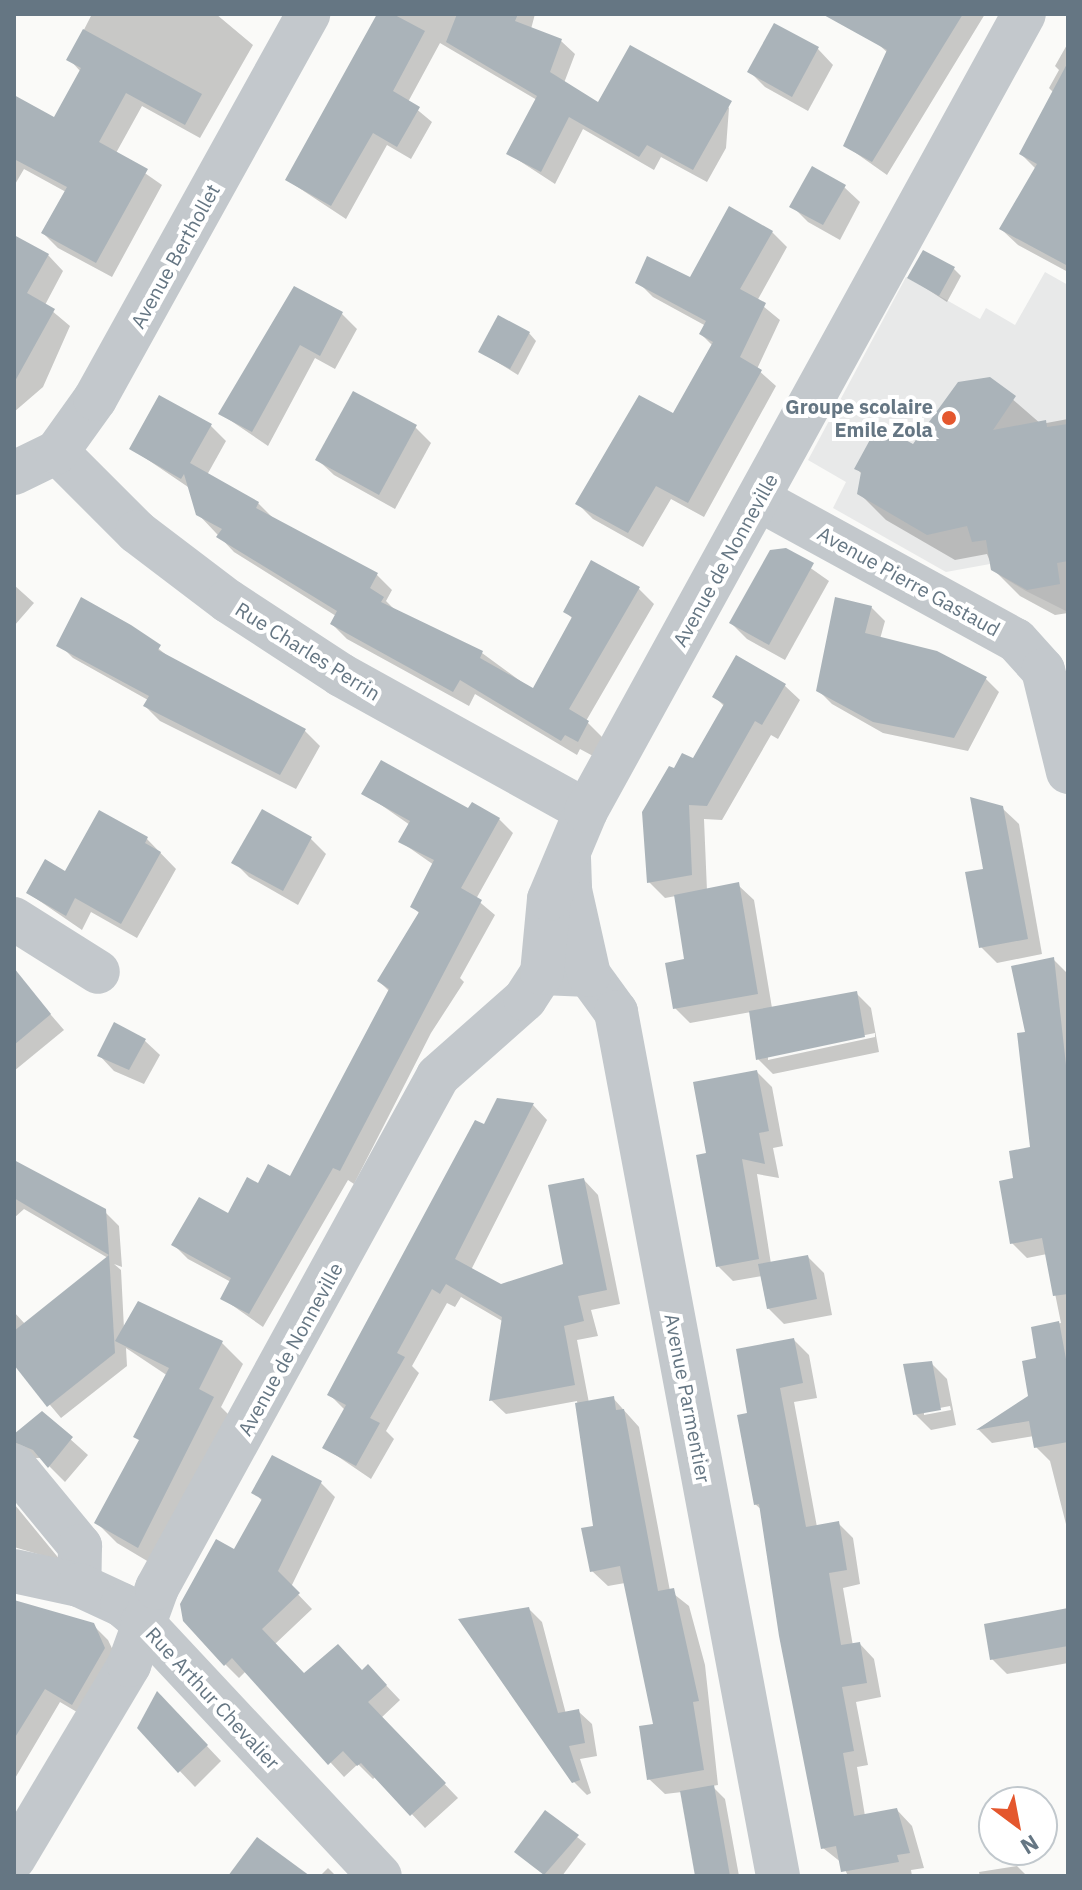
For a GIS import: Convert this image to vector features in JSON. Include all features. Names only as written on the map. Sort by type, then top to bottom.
[{"type":"street","name":"Avenue Berthollet","points":[[14,473],[57,452],[95,399],[308,14]]},
{"type":"street","name":"Avenue de Nonneville","points":[[14,1858],[129,1665],[142,1622],[438,1076],[525,999],[542,973],[549,899],[586,811],[1024,14]]},
{"type":"street","name":"Rue Charles Perrin","points":[[57,452],[137,532],[228,601],[341,675],[586,811]]},
{"type":"street","name":"Avenue Pierre Gastaud","points":[[758,499],[1016,640],[1043,670],[1068,772]]},
{"type":"street","name":"Avenue de Nonneville","points":[[569,856],[570,890],[589,975]]},
{"type":"street","points":[[14,919],[98,972]]},
{"type":"street","points":[[542,973],[589,975]]},
{"type":"street","name":"Avenue Parmentier","points":[[589,975],[616,1012],[778,1876]]},
{"type":"street","points":[[14,1466],[80,1546],[79,1585]]},
{"type":"street","name":"Rue Arthur Chevalier","points":[[14,1571],[79,1585],[122,1605],[142,1622],[380,1876]]},
{"type":"shaded area","name":"Groupe scolaire Emile Zola","points":[[1045,272],[1068,285],[1068,612],[991,570],[990,564],[946,572],[833,508],[846,482],[808,460],[906,277],[980,319],[986,308],[1015,325]]},
{"type":"building","points":[[377,14],[393,14],[425,31],[393,91],[420,107],[397,147],[373,133],[331,206],[285,180]]},
{"type":"building","points":[[457,14],[518,14],[515,21],[562,39],[550,72],[598,102],[630,45],[732,101],[693,170],[647,145],[639,157],[569,117],[541,172],[506,154],[537,96],[446,42]]},
{"type":"building","points":[[822,14],[963,14],[872,162],[843,146],[887,50]]},
{"type":"building","points":[[774,23],[819,47],[792,97],[747,72]]},
{"type":"building","points":[[83,29],[202,94],[185,125],[126,93],[99,142],[148,169],[96,263],[41,233],[67,187],[14,159],[14,95],[54,117],[81,68],[66,60]]},
{"type":"building","points":[[1068,62],[1068,266],[999,229],[1037,164],[1019,154]]},
{"type":"building","points":[[812,166],[846,185],[823,225],[789,207]]},
{"type":"building","points":[[729,206],[773,231],[740,289],[766,303],[740,357],[762,370],[688,503],[656,486],[628,533],[575,504],[639,395],[673,413],[713,342],[699,334],[706,321],[635,283],[647,256],[690,277]]},
{"type":"building","points":[[14,235],[49,254],[27,293],[55,309],[14,383]]},
{"type":"building","points":[[923,250],[955,267],[939,296],[907,278]]},
{"type":"building","points":[[294,286],[343,312],[320,356],[300,345],[252,432],[218,414]]},
{"type":"building","points":[[498,315],[530,332],[510,369],[478,352]]},
{"type":"building","points":[[990,377],[1016,396],[993,430],[1046,420],[1047,427],[1068,424],[1068,561],[1057,563],[1060,584],[1027,590],[991,570],[986,540],[972,542],[967,526],[927,535],[857,494],[861,472],[854,469],[878,425],[913,444],[958,382]]},
{"type":"building","points":[[353,391],[417,425],[379,495],[315,460]]},
{"type":"building","points":[[159,395],[212,424],[190,463],[259,502],[256,508],[378,573],[370,588],[384,597],[381,602],[483,651],[480,658],[533,688],[572,617],[563,612],[591,560],[640,587],[569,709],[589,721],[578,742],[565,735],[561,741],[460,680],[453,692],[330,624],[337,611],[216,537],[222,529],[196,515],[184,474],[181,479],[129,449]]},
{"type":"building","points":[[786,548],[814,563],[769,645],[729,623],[770,550]]},
{"type":"building","points":[[81,597],[161,645],[158,650],[306,729],[280,775],[143,706],[149,696],[56,646]]},
{"type":"building","points":[[835,597],[872,606],[865,633],[937,651],[987,677],[954,738],[873,722],[816,691]]},
{"type":"building","points":[[736,655],[786,684],[762,725],[755,721],[707,806],[689,805],[692,875],[647,883],[642,812],[669,766],[674,768],[682,753],[693,758],[724,704],[712,697]]},
{"type":"building","points":[[381,760],[468,808],[472,802],[500,818],[461,888],[482,900],[340,1171],[333,1168],[249,1314],[220,1299],[231,1278],[171,1245],[199,1197],[228,1213],[247,1177],[258,1183],[268,1164],[290,1176],[389,989],[377,981],[419,912],[410,907],[434,860],[398,842],[410,821],[361,794]]},
{"type":"building","points":[[970,797],[1003,806],[1028,939],[979,948],[965,872],[983,869]]},
{"type":"building","points":[[262,809],[312,837],[283,891],[231,863]]},
{"type":"building","points":[[99,810],[148,837],[145,843],[161,852],[121,924],[75,898],[66,916],[26,893],[45,859],[65,871]]},
{"type":"building","points":[[739,882],[758,994],[673,1009],[665,963],[684,959],[674,895]]},
{"type":"building","points":[[1054,957],[1068,1083],[1068,1294],[1053,1296],[1042,1238],[1010,1244],[999,1181],[1013,1178],[1009,1151],[1030,1147],[1017,1033],[1025,1032],[1011,966]]},
{"type":"building","points":[[14,968],[51,1014],[14,1045]]},
{"type":"building","points":[[857,991],[865,1037],[756,1060],[749,1011]]},
{"type":"building","points":[[114,1022],[146,1039],[129,1070],[97,1056]]},
{"type":"building","points":[[757,1070],[769,1131],[759,1133],[765,1164],[742,1159],[759,1259],[716,1267],[696,1155],[706,1153],[693,1082]]},
{"type":"building","points":[[497,1098],[534,1103],[455,1259],[501,1284],[563,1264],[548,1185],[584,1178],[607,1290],[578,1296],[584,1321],[564,1326],[575,1385],[489,1401],[502,1317],[446,1284],[440,1294],[432,1289],[397,1353],[405,1357],[370,1418],[380,1423],[356,1466],[322,1448],[346,1405],[327,1395],[475,1120],[484,1124]]},
{"type":"building","points":[[14,1160],[106,1209],[109,1255],[14,1198]]},
{"type":"building","points":[[109,1255],[115,1353],[47,1407],[14,1365],[14,1331]]},
{"type":"building","points":[[808,1255],[817,1299],[767,1309],[758,1264]]},
{"type":"building","points":[[138,1301],[223,1341],[199,1389],[214,1397],[138,1548],[94,1523],[139,1440],[133,1437],[169,1368],[115,1341]]},
{"type":"building","points":[[1059,1321],[1068,1370],[1068,1442],[1034,1448],[1029,1421],[976,1430],[1028,1396],[1022,1361],[1036,1358],[1031,1327]]},
{"type":"building","points":[[794,1338],[803,1383],[780,1388],[806,1527],[839,1521],[847,1570],[829,1573],[841,1645],[860,1642],[867,1683],[842,1687],[854,1751],[843,1753],[854,1816],[897,1808],[910,1853],[897,1855],[899,1862],[841,1872],[836,1846],[821,1849],[779,1636],[759,1504],[754,1505],[737,1415],[747,1413],[736,1349]]},
{"type":"building","points":[[932,1361],[941,1410],[913,1415],[903,1364]]},
{"type":"building","points":[[614,1396],[616,1410],[624,1409],[658,1591],[674,1588],[699,1701],[693,1702],[704,1770],[647,1780],[639,1726],[653,1724],[620,1566],[590,1572],[581,1528],[593,1526],[575,1403]]},
{"type":"building","points":[[42,1411],[73,1437],[48,1468],[33,1450],[14,1442],[14,1434]]},
{"type":"building","points":[[272,1455],[322,1481],[278,1571],[300,1593],[262,1629],[304,1673],[338,1644],[362,1670],[368,1664],[387,1685],[368,1702],[446,1783],[410,1816],[361,1763],[357,1766],[343,1751],[328,1765],[232,1658],[224,1666],[183,1621],[180,1604],[216,1539],[234,1549],[262,1499],[251,1493]]},
{"type":"building","points":[[14,1600],[94,1623],[105,1648],[72,1705],[45,1689],[14,1739]]},
{"type":"building","points":[[529,1607],[558,1713],[579,1709],[585,1743],[569,1746],[580,1780],[572,1783],[458,1619]]},
{"type":"building","points":[[1068,1608],[1068,1646],[990,1660],[984,1624]]},
{"type":"building","points":[[157,1691],[208,1745],[178,1773],[137,1728]]},
{"type":"building","points":[[714,1785],[730,1876],[695,1876],[680,1791]]},
{"type":"building","points":[[545,1810],[579,1835],[544,1875],[514,1852]]},
{"type":"building","points":[[257,1837],[310,1876],[228,1876]]},
{"type":"place","name":"Groupe scolaire Emile Zola","points":[[949,418]]}]
